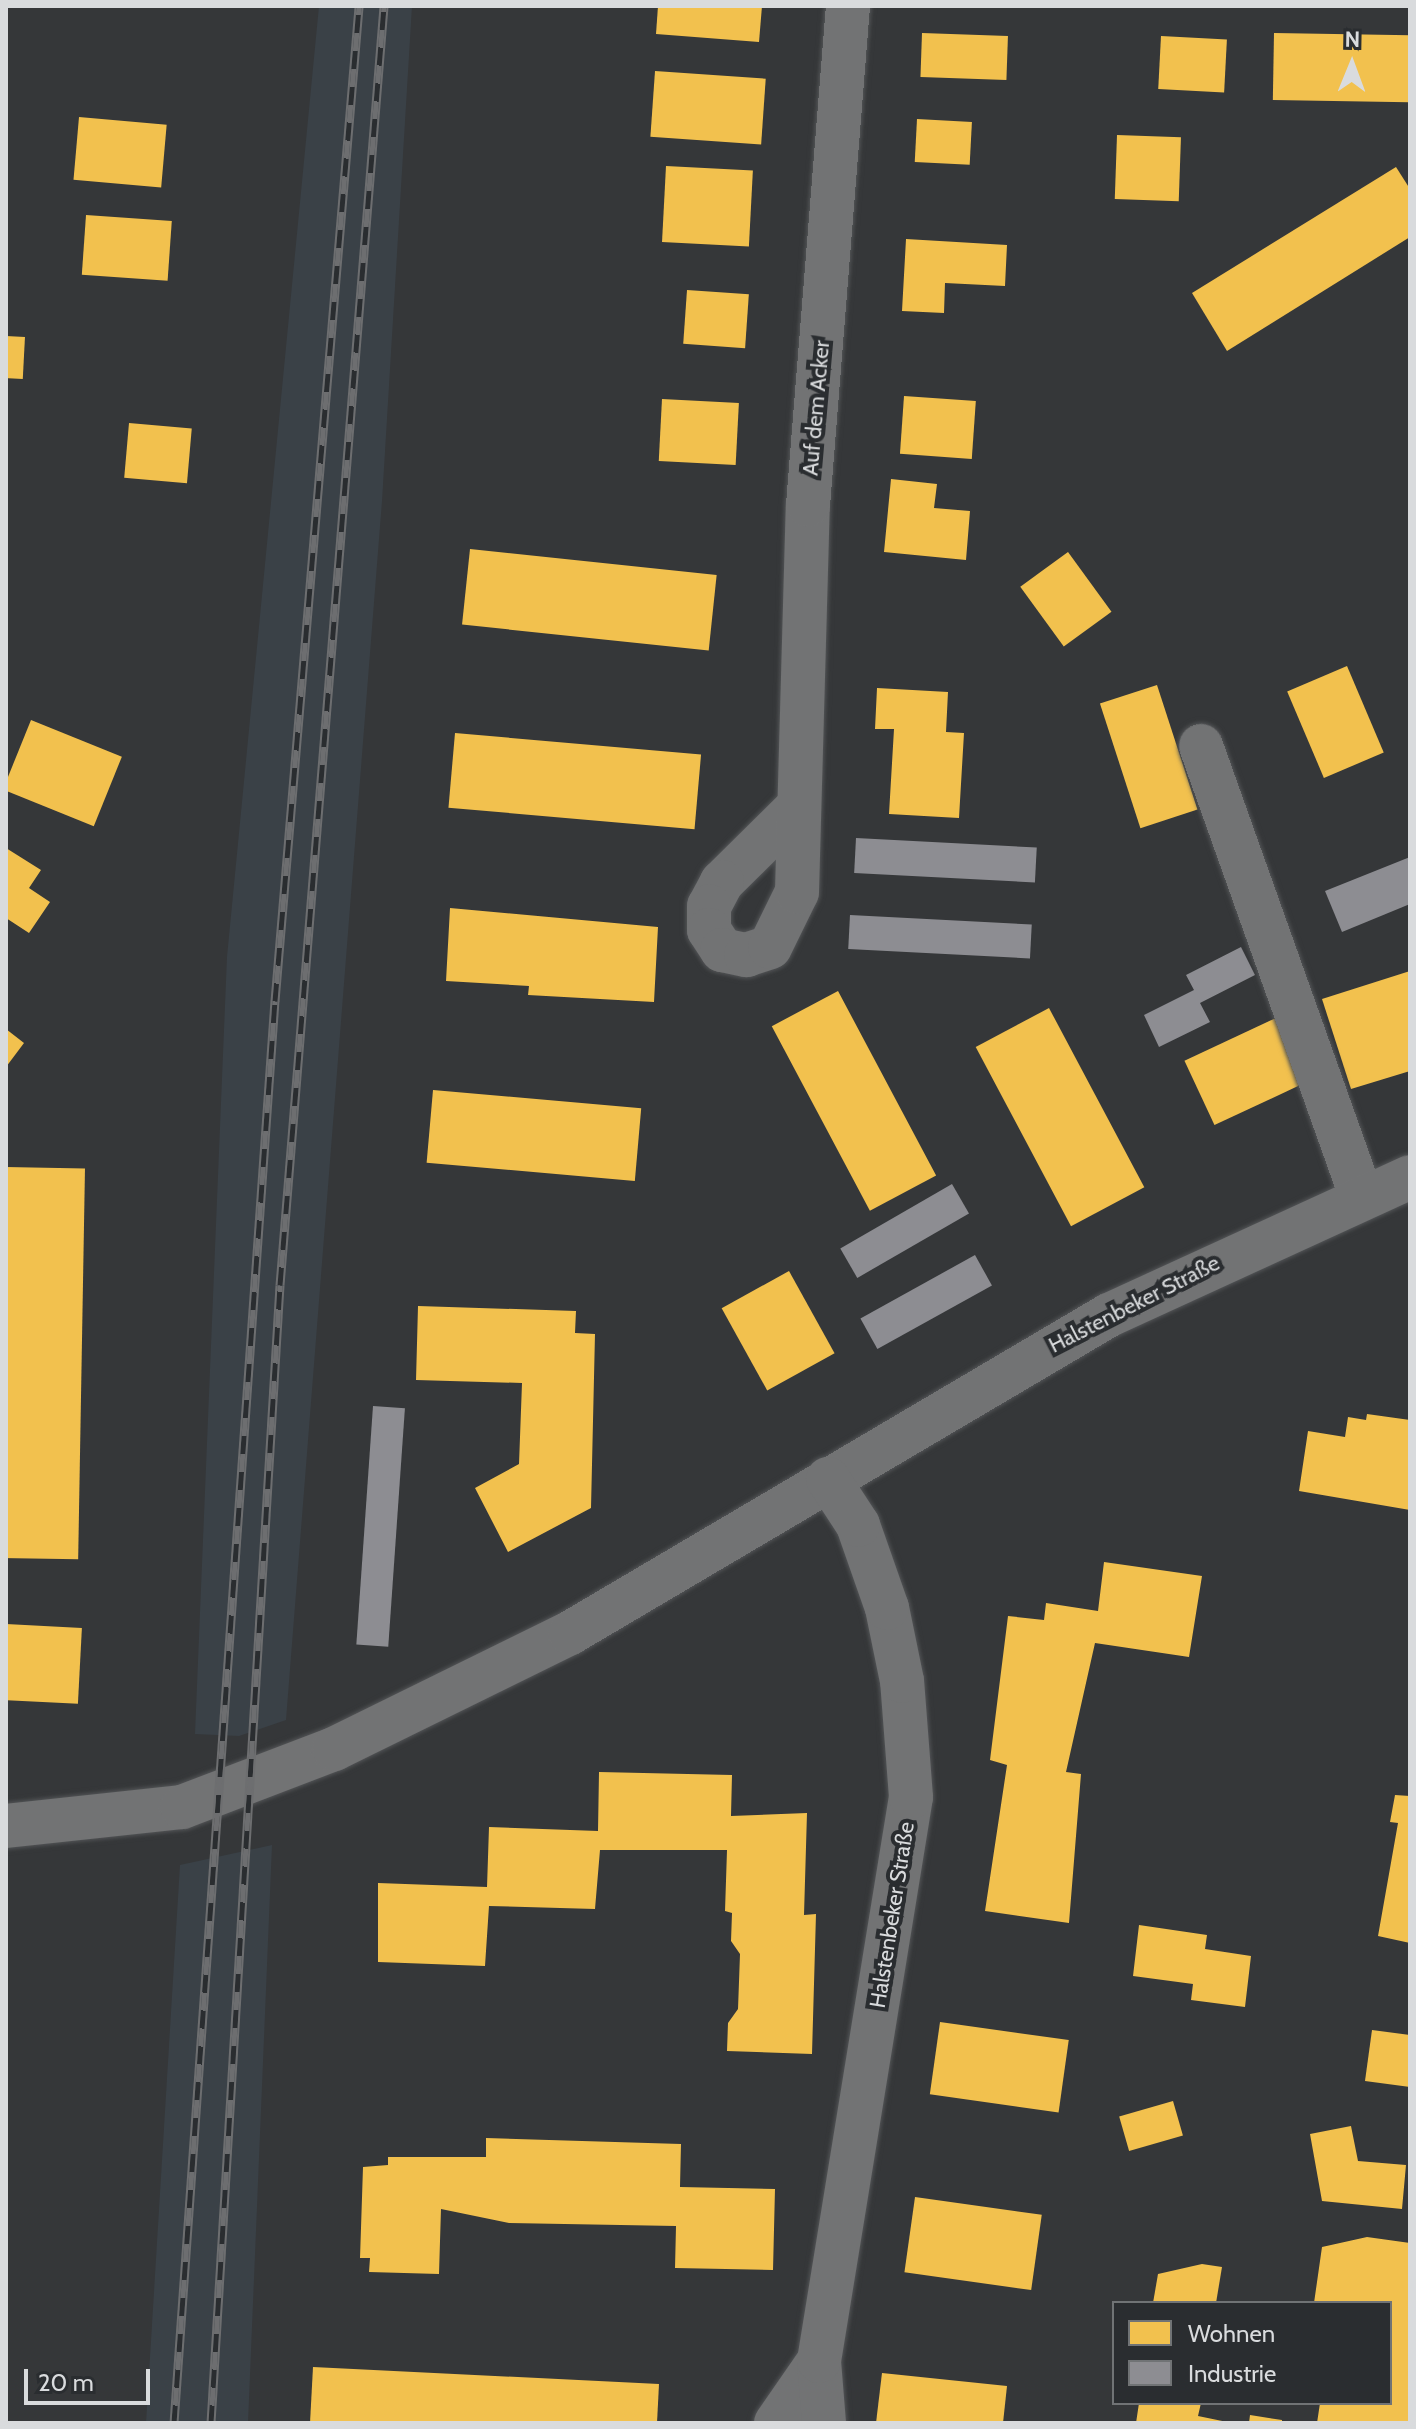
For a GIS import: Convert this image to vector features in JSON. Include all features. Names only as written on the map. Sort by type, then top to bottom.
[{"type":"street","name":"Auf dem Acker","points":[[795,810],[808,505],[848,6]]},
{"type":"street","points":[[1201,746],[1361,1196]]},
{"type":"street","name":"Halstenbeker Straße","points":[[6,1826],[145,1814],[247,1787],[570,1633],[1109,1315],[1361,1196],[1410,1177]]},
{"type":"street","name":"Halstenbeker Straße","points":[[824,2423],[819,2361],[911,1797],[902,1681],[887,1608],[858,1525],[828,1479]]},
{"type":"street","name":"Halstenbeker Straße","points":[[776,2423],[819,2361]]},
{"type":"shaded area","points":[[319,6],[412,6],[382,501],[286,1720],[239,1736],[195,1734],[227,957]]},
{"type":"shaded area","points":[[272,1845],[248,2423],[146,2423],[180,1865]]},
{"type":"building: Wohnen","points":[[658,6],[762,6],[759,42],[656,34]]},
{"type":"building: Wohnen","points":[[922,33],[1008,36],[1006,80],[920,77]]},
{"type":"building: Wohnen","points":[[1274,33],[1410,35],[1409,102],[1273,100]]},
{"type":"building: Wohnen","points":[[1161,36],[1227,39],[1224,92],[1158,89]]},
{"type":"building: Wohnen","points":[[655,71],[766,79],[761,145],[650,137]]},
{"type":"building: Wohnen","points":[[79,117],[167,125],[161,187],[74,180]]},
{"type":"building: Wohnen","points":[[917,119],[972,122],[970,165],[915,162]]},
{"type":"building: Wohnen","points":[[1117,135],[1181,137],[1179,201],[1115,199]]},
{"type":"building: Wohnen","points":[[666,166],[753,171],[749,246],[662,242]]},
{"type":"building: Wohnen","points":[[1396,167],[1410,189],[1410,237],[1227,351],[1192,293]]},
{"type":"building: Wohnen","points":[[86,215],[172,221],[168,281],[82,275]]},
{"type":"building: Wohnen","points":[[906,239],[1007,245],[1005,286],[945,283],[944,313],[902,311]]},
{"type":"building: Wohnen","points":[[687,290],[749,294],[745,348],[683,344]]},
{"type":"building: Wohnen","points":[[6,336],[25,337],[23,379],[6,378]]},
{"type":"building: Wohnen","points":[[904,396],[976,401],[972,459],[900,454]]},
{"type":"building: Wohnen","points":[[662,399],[739,403],[736,465],[659,461]]},
{"type":"building: Wohnen","points":[[129,423],[192,428],[187,483],[124,478]]},
{"type":"building: Wohnen","points":[[891,479],[937,484],[934,508],[970,511],[966,560],[884,552]]},
{"type":"building: Wohnen","points":[[470,549],[717,575],[709,651],[462,625]]},
{"type":"building: Wohnen","points":[[1068,552],[1111,612],[1064,647],[1020,587]]},
{"type":"building: Wohnen","points":[[1347,666],[1384,753],[1324,778],[1287,691]]},
{"type":"building: Wohnen","points":[[1157,685],[1197,810],[1140,828],[1100,704]]},
{"type":"building: Wohnen","points":[[877,688],[948,692],[946,732],[964,733],[959,818],[889,814],[894,729],[875,729]]},
{"type":"building: Wohnen","points":[[31,720],[122,757],[94,826],[6,791],[6,782]]},
{"type":"building: Wohnen","points":[[455,733],[701,755],[695,829],[448,808]]},
{"type":"building: Wohnen","points":[[6,848],[41,870],[29,888],[50,902],[29,933],[6,918]]},
{"type":"building: Wohnen","points":[[450,908],[658,927],[654,1002],[528,995],[529,986],[446,981]]},
{"type":"building: Wohnen","points":[[1410,971],[1410,1071],[1351,1089],[1322,999]]},
{"type":"building: Wohnen","points":[[838,991],[936,1176],[870,1211],[772,1026]]},
{"type":"building: Wohnen","points":[[1049,1008],[1144,1187],[1071,1226],[976,1047]]},
{"type":"building: Wohnen","points":[[1276,1018],[1306,1082],[1214,1125],[1184,1061]]},
{"type":"building: Wohnen","points":[[6,1029],[24,1043],[6,1067]]},
{"type":"building: Wohnen","points":[[433,1090],[641,1108],[635,1181],[427,1163]]},
{"type":"building: Wohnen","points":[[6,1167],[85,1168],[78,1559],[6,1558]]},
{"type":"building: Wohnen","points":[[789,1271],[835,1353],[767,1391],[722,1308]]},
{"type":"building: Wohnen","points":[[418,1306],[576,1311],[575,1333],[595,1334],[591,1508],[508,1552],[475,1488],[519,1464],[522,1383],[416,1380]]},
{"type":"building: Wohnen","points":[[1367,1414],[1410,1420],[1410,1510],[1299,1491],[1308,1431],[1345,1437],[1348,1417],[1366,1420]]},
{"type":"building: Wohnen","points":[[1104,1562],[1202,1576],[1189,1657],[1095,1643],[1066,1772],[1081,1774],[1069,1923],[985,1911],[1007,1765],[990,1760],[1008,1616],[1044,1620],[1046,1603],[1098,1611]]},
{"type":"building: Wohnen","points":[[6,1624],[82,1628],[78,1704],[6,1700]]},
{"type":"building: Wohnen","points":[[599,1772],[732,1775],[731,1816],[807,1813],[804,1915],[816,1914],[812,2054],[727,2051],[728,2023],[738,2009],[740,1954],[731,1941],[732,1913],[725,1911],[727,1850],[600,1850],[595,1909],[489,1906],[485,1966],[378,1962],[378,1883],[487,1887],[489,1827],[598,1831]]},
{"type":"building: Wohnen","points":[[1395,1795],[1410,1796],[1410,1943],[1378,1936],[1398,1823],[1390,1822]]},
{"type":"building: Wohnen","points":[[1139,1925],[1207,1935],[1205,1949],[1251,1956],[1245,2007],[1191,2000],[1193,1984],[1133,1976]]},
{"type":"building: Wohnen","points":[[940,2022],[1069,2040],[1059,2112],[930,2094]]},
{"type":"building: Wohnen","points":[[1372,2030],[1410,2035],[1410,2087],[1365,2081]]},
{"type":"building: Wohnen","points":[[1173,2101],[1183,2136],[1129,2151],[1119,2116]]},
{"type":"building: Wohnen","points":[[1351,2126],[1358,2161],[1406,2165],[1402,2209],[1322,2201],[1310,2134]]},
{"type":"building: Wohnen","points":[[486,2138],[681,2144],[680,2187],[775,2189],[773,2270],[675,2268],[676,2226],[509,2223],[441,2209],[439,2274],[369,2272],[370,2258],[360,2258],[363,2167],[388,2165],[388,2157],[486,2157]]},
{"type":"building: Wohnen","points":[[915,2197],[1042,2215],[1031,2290],[904,2272]]},
{"type":"building: Wohnen","points":[[1367,2237],[1410,2243],[1410,2423],[1317,2423],[1320,2405],[1392,2405],[1392,2301],[1314,2301],[1322,2247]]},
{"type":"building: Wohnen","points":[[1202,2264],[1222,2267],[1216,2301],[1153,2301],[1158,2274]]},
{"type":"building: Wohnen","points":[[313,2367],[659,2384],[657,2423],[310,2423]]},
{"type":"building: Wohnen","points":[[882,2373],[1007,2386],[1003,2423],[876,2423]]},
{"type":"building: Wohnen","points":[[1139,2405],[1201,2405],[1198,2416],[1232,2423],[1136,2423]]},
{"type":"building: Wohnen","points":[[1250,2415],[1282,2420],[1282,2423],[1249,2423]]},
{"type":"building: Industrie","points":[[856,838],[1037,847],[1035,882],[854,873]]},
{"type":"building: Industrie","points":[[1410,857],[1410,904],[1342,932],[1325,891]]},
{"type":"building: Industrie","points":[[850,915],[1032,925],[1030,958],[848,949]]},
{"type":"building: Industrie","points":[[1241,947],[1255,975],[1200,1003],[1210,1022],[1159,1047],[1144,1015],[1194,990],[1186,975]]},
{"type":"building: Industrie","points":[[952,1184],[969,1213],[857,1278],[840,1248]]},
{"type":"building: Industrie","points":[[975,1255],[992,1286],[877,1349],[860,1319]]},
{"type":"building: Industrie","points":[[373,1406],[405,1408],[388,1647],[356,1644]]},
{"type":"railway","points":[[174,2423],[275,1001],[359,6]]},
{"type":"railway","points":[[211,2423],[280,1285],[384,6]]}]
